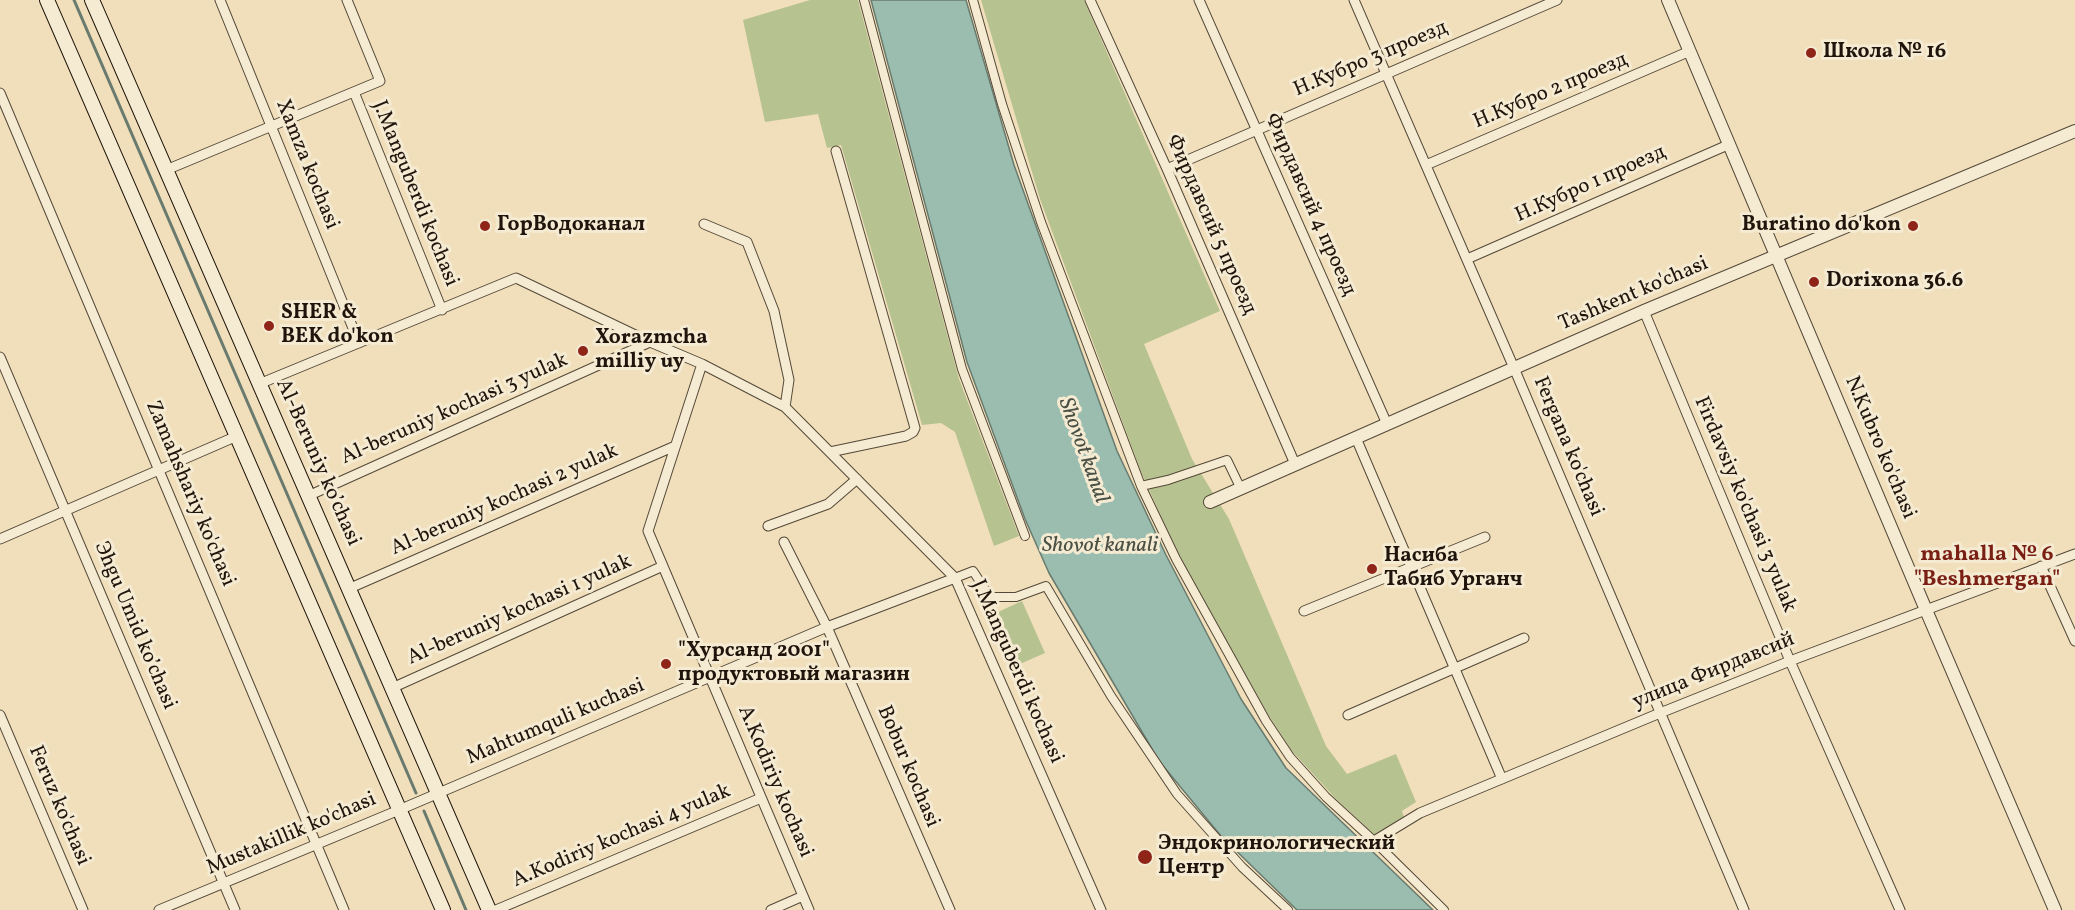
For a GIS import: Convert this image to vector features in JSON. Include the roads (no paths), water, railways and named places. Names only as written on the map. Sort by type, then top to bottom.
[{"type":"main road","points":[[47,0],[443,910]]},
{"type":"main road","name":"Al-Beruniy ko’chasi","points":[[92,0],[489,910]]},
{"type":"street","name":"Xamza kochasi","points":[[219,0],[359,343]]},
{"type":"street","name":"J.Manguberdi kochasi","points":[[347,0],[380,81],[354,92],[442,310],[516,278],[650,342],[702,364],[785,406],[955,578],[1101,910]]},
{"type":"street","points":[[864,0],[962,369],[1025,536]]},
{"type":"street","points":[[973,0],[1002,104],[1041,222],[1141,486],[1176,559],[1266,721],[1290,757],[1326,797],[1444,910]]},
{"type":"street","name":"Фирдавсий 5 проезд","points":[[1090,0],[1167,169],[1295,464]]},
{"type":"street","name":"Фирдавсий 4 проезд","points":[[1199,0],[1387,424]]},
{"type":"street","name":"Fergana ko'chasi","points":[[1354,0],[1514,368],[1744,910]]},
{"type":"street","name":"Н.Кубро 3 проезд","points":[[1167,169],[1557,0]]},
{"type":"street","name":"N.Kubro ko'chasi","points":[[1668,0],[2055,910]]},
{"type":"street","name":"Н.Кубро 2 проезд","points":[[1426,165],[1690,51]]},
{"type":"street","points":[[166,170],[354,92]]},
{"type":"street","name":"Zamahshariy ko'chasi","points":[[0,93],[344,910]]},
{"type":"street","name":"Tashkent ko'chasi","points":[[1210,502],[1644,311],[2075,131]]},
{"type":"street","name":"Н.Кубро 1 проезд","points":[[1467,259],[1730,144]]},
{"type":"street","points":[[830,452],[906,436],[915,428],[836,151]]},
{"type":"street","points":[[704,224],[747,242],[774,311],[789,380],[785,406]]},
{"type":"street","points":[[259,384],[442,310]]},
{"type":"street","name":"Firdavsiy ko'chasi 3 yulak","points":[[1644,311],[1790,661],[1900,910]]},
{"type":"street","name":"Al-beruniy kochasi 3 yulak","points":[[308,496],[650,342]]},
{"type":"street","name":"Эhgu Umid ko’chasi","points":[[0,357],[235,910]]},
{"type":"street","name":"A.Kodiriy kochasi","points":[[702,364],[648,531],[809,910]]},
{"type":"street","points":[[0,539],[237,436]]},
{"type":"street","points":[[1356,438],[1413,566],[1502,779]]},
{"type":"street","name":"Al-beruniy kochasi 2 yulak","points":[[348,589],[675,446]]},
{"type":"street","points":[[1141,486],[1168,480],[1227,460],[1241,489]]},
{"type":"street","points":[[768,526],[828,504],[857,479]]},
{"type":"street","points":[[1304,611],[1485,537]]},
{"type":"street","name":"Bobur kochasi","points":[[784,542],[827,627],[950,910]]},
{"type":"street","name":"улица Фирдавсий","points":[[1374,841],[1420,813],[1660,713],[1790,661],[2075,554]]},
{"type":"street","name":"Al-beruniy kochasi 1 yulak","points":[[392,688],[663,566]]},
{"type":"street","points":[[2041,566],[2075,641]]},
{"type":"street","points":[[955,578],[973,571],[990,597],[1016,597],[1046,586],[1112,696],[1177,794],[1242,867],[1288,910]]},
{"type":"street","name":"Mahtumquli kuchasi","points":[[438,793],[827,627],[955,578]]},
{"type":"street","points":[[1348,715],[1524,638]]},
{"type":"street","name":"Feruz ko'chasi","points":[[0,715],[83,910]]},
{"type":"street","name":"Mustakillik ko'chasi","points":[[159,910],[438,793]]},
{"type":"street","name":"A.Kodiriy kochasi 4 yulak","points":[[496,910],[761,798]]},
{"type":"street","points":[[771,910],[803,896]]},
{"type":"water","name":"Shovot kanali","points":[[871,0],[966,0],[1014,165],[1117,451],[1166,555],[1241,699],[1286,768],[1433,910],[1297,910],[1221,836],[1159,761],[1049,573],[1025,519],[967,362]]},
{"type":"waterway","points":[[74,0],[416,793]]},
{"type":"waterway","points":[[424,811],[466,910]]},
{"type":"place","name":"Школа № 16","points":[[1811,53]]},
{"type":"place","name":"ГорВодоканал","points":[[485,226]]},
{"type":"place","name":"Buratino do'kon","points":[[1913,226]]},
{"type":"place","name":"Dorixona 36.6","points":[[1814,282]]},
{"type":"place","name":"SHER & BEK do'kon","points":[[269,326]]},
{"type":"place","name":"Xorazmcha milliy uy","points":[[583,351]]},
{"type":"place","name":"Насиба Табиб Урганч","points":[[1372,569]]},
{"type":"place","name":"\"Хурсанд 2001\" продуктовый магазин","points":[[666,664]]},
{"type":"place","name":"Эндокринологический Центр","points":[[1145,857]]},
{"type":"district","name":"mahalla № 6 \"Beshmergan\"","points":[[1987,568]]},
{"type":"water label","name":"Shovot kanal","points":[[1082,451]]}]
